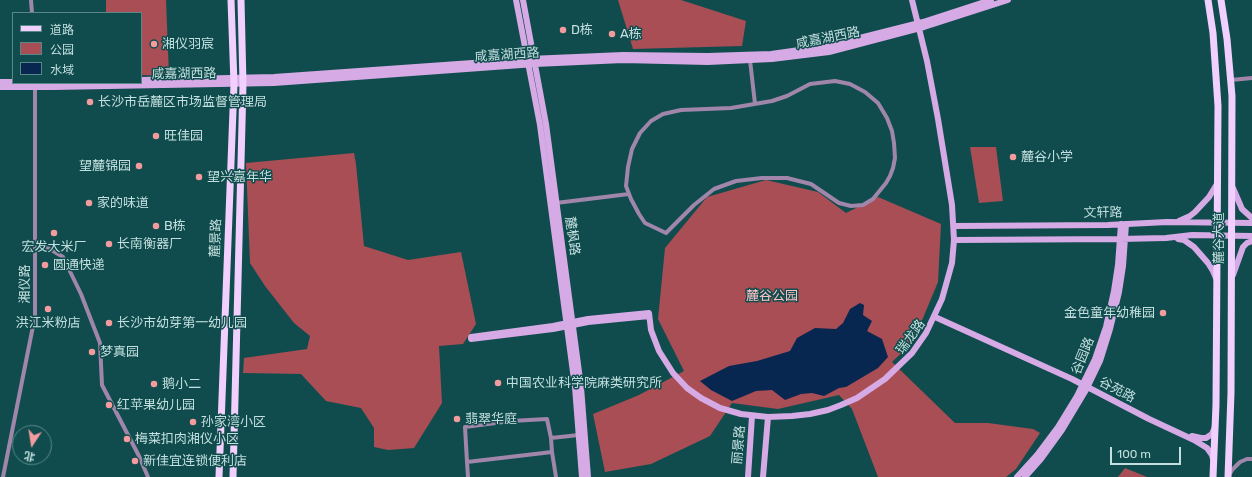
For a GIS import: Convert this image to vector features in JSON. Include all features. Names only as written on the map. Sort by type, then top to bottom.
[{"type":"main road","name":"麓景路","points":[[219,477],[234,81],[231,0]]},
{"type":"main road","name":"麓景路","points":[[233,477],[243,81],[241,0]]},
{"type":"main road","points":[[516,0],[532,61],[540,125],[570,324],[582,477]]},
{"type":"main road","name":"麓枫路","points":[[523,0],[532,61],[546,124],[570,324],[581,387],[588,477]]},
{"type":"main road","name":"瑞龙路","points":[[570,324],[647,315],[652,342],[660,358],[671,374],[686,390],[699,401],[728,414],[767,419],[792,420],[811,417],[843,408],[859,400],[887,381],[907,363],[923,344],[937,316],[951,282],[956,264],[956,204],[936,92],[920,25],[912,0]]},
{"type":"main road","name":"瑞龙路","points":[[916,0],[920,25]]},
{"type":"main road","name":"咸嘉湖西路","points":[[142,80],[282,82],[622,55],[708,56],[771,54],[828,46],[920,25],[991,0]]},
{"type":"main road","name":"咸嘉湖西路","points":[[532,61],[623,60],[708,62],[772,59],[829,52],[1008,0]]},
{"type":"main road","name":"麓谷大道","points":[[1208,0],[1213,33],[1218,91],[1218,235],[1213,477]]},
{"type":"main road","name":"麓谷大道","points":[[1221,0],[1231,80],[1232,132],[1231,393],[1228,477]]},
{"type":"main road","name":"咸嘉湖西路","points":[[142,84],[234,81]]},
{"type":"main road","points":[[0,82],[12,82]]},
{"type":"main road","name":"咸嘉湖西路","points":[[0,87],[134,84]]},
{"type":"main road","points":[[1167,222],[1184,220],[1190,216],[1209,197],[1218,182]]},
{"type":"main road","points":[[1231,183],[1239,204],[1252,218]]},
{"type":"main road","name":"文轩路","points":[[956,226],[1167,222],[1252,223]]},
{"type":"main road","name":"谷园路","points":[[1025,477],[1059,435],[1102,355],[1115,311],[1121,280],[1123,224]]},
{"type":"main road","name":"文轩路","points":[[956,240],[1122,239],[1166,238],[1192,235],[1252,236]]},
{"type":"main road","points":[[1166,238],[1179,239],[1190,243],[1208,263],[1216,280]]},
{"type":"main road","points":[[1231,280],[1241,252],[1247,243],[1252,241]]},
{"type":"main road","name":"谷苑路","points":[[937,316],[1196,437],[1201,438],[1209,436],[1212,434],[1215,426]]},
{"type":"main road","points":[[570,324],[471,339],[471,337],[570,324]]},
{"type":"main road","name":"谷园路","points":[[1017,477],[1047,442],[1086,385]]},
{"type":"main road","name":"谷苑路","points":[[1086,385],[1149,419],[1199,443],[1210,452],[1214,463]]},
{"type":"main road","name":"丽景路","points":[[748,477],[752,417]]},
{"type":"main road","name":"丽景路","points":[[763,477],[767,419]]},
{"type":"street","points":[[31,0],[32,12]]},
{"type":"street","points":[[750,60],[755,104]]},
{"type":"street","points":[[1231,80],[1252,78]]},
{"type":"street","points":[[835,81],[850,84],[865,92],[878,103],[887,118],[892,131],[895,158],[890,176],[873,199],[863,205],[851,206],[839,203],[811,184],[786,178],[762,178],[736,181],[714,189],[704,196],[666,233],[645,223],[629,194],[626,186],[632,149],[640,133],[651,121],[663,114],[681,110],[731,108],[772,101],[787,96],[810,84],[835,81]]},
{"type":"street","name":"湘仪路","points":[[3,477],[35,316],[35,87]]},
{"type":"street","points":[[556,203],[629,194]]},
{"type":"street","points":[[35,240],[64,257],[82,294],[100,342],[102,385],[139,456],[148,477]]},
{"type":"street","points":[[468,477],[465,428],[547,419],[556,477]]},
{"type":"street","points":[[551,438],[579,434]]},
{"type":"street","points":[[466,462],[552,452]]},
{"type":"street","points":[[1228,477],[1240,462],[1247,459],[1252,459]]},
{"type":"green space","name":"湘仪羽宸","points":[[106,0],[166,0],[169,76],[142,75],[142,12],[106,12]]},
{"type":"green space","points":[[618,0],[681,0],[746,21],[742,46],[633,49]]},
{"type":"green space","points":[[970,147],[996,147],[1003,201],[979,203]]},
{"type":"green space","points":[[354,153],[364,246],[408,260],[461,252],[476,324],[463,344],[439,346],[442,403],[414,448],[388,450],[374,447],[374,428],[361,408],[326,401],[301,374],[243,373],[244,358],[307,349],[310,336],[294,323],[265,286],[250,263],[246,163]]},
{"type":"green space","name":"麓谷公园","points":[[766,180],[818,192],[846,213],[878,197],[941,224],[938,282],[913,342],[892,362],[955,423],[988,423],[1033,429],[1040,433],[1016,469],[1006,477],[878,477],[852,409],[839,395],[778,409],[732,403],[710,436],[651,464],[605,472],[593,414],[639,395],[684,371],[658,319],[665,248],[707,197]]},
{"type":"green space","points":[[1125,468],[1147,477],[1118,477]]},
{"type":"water","points":[[860,303],[864,305],[863,315],[872,321],[867,331],[882,339],[888,357],[878,368],[846,387],[839,388],[824,396],[812,393],[801,394],[785,400],[772,390],[756,391],[732,401],[711,390],[700,381],[729,366],[757,361],[790,351],[797,338],[815,328],[836,329],[843,323],[850,309]]},
{"type":"place","name":"D栋","points":[[563,30]]},
{"type":"place","name":"A栋","points":[[612,34]]},
{"type":"place","name":"湘仪羽宸","points":[[154,44]]},
{"type":"place","name":"长沙市岳麓区市场监督管理局","points":[[90,102]]},
{"type":"place","name":"旺佳园","points":[[156,136]]},
{"type":"place","name":"麓谷小学","points":[[1013,157]]},
{"type":"place","name":"望麓锦园","points":[[139,166]]},
{"type":"place","name":"望兴嘉年华","points":[[199,177]]},
{"type":"place","name":"家的味道","points":[[89,203]]},
{"type":"place","name":"B栋","points":[[156,226]]},
{"type":"place","name":"宏发大米厂","points":[[54,233]]},
{"type":"place","name":"长南衡器厂","points":[[109,244]]},
{"type":"place","name":"圆通快递","points":[[45,265]]},
{"type":"place","name":"洪江米粉店","points":[[48,309]]},
{"type":"place","name":"金色童年幼稚园","points":[[1163,313]]},
{"type":"place","name":"长沙市幼芽第一幼儿园","points":[[109,323]]},
{"type":"place","name":"梦真园","points":[[92,352]]},
{"type":"place","name":"中国农业科学院麻类研究所","points":[[498,383]]},
{"type":"place","name":"鹅小二","points":[[154,384]]},
{"type":"place","name":"红苹果幼儿园","points":[[109,405]]},
{"type":"place","name":"翡翠华庭","points":[[457,419]]},
{"type":"place","name":"孙家湾小区","points":[[193,422]]},
{"type":"place","name":"梅菜扣肉湘仪小区","points":[[127,439]]},
{"type":"place","name":"新佳宜连锁便利店","points":[[135,461]]}]
